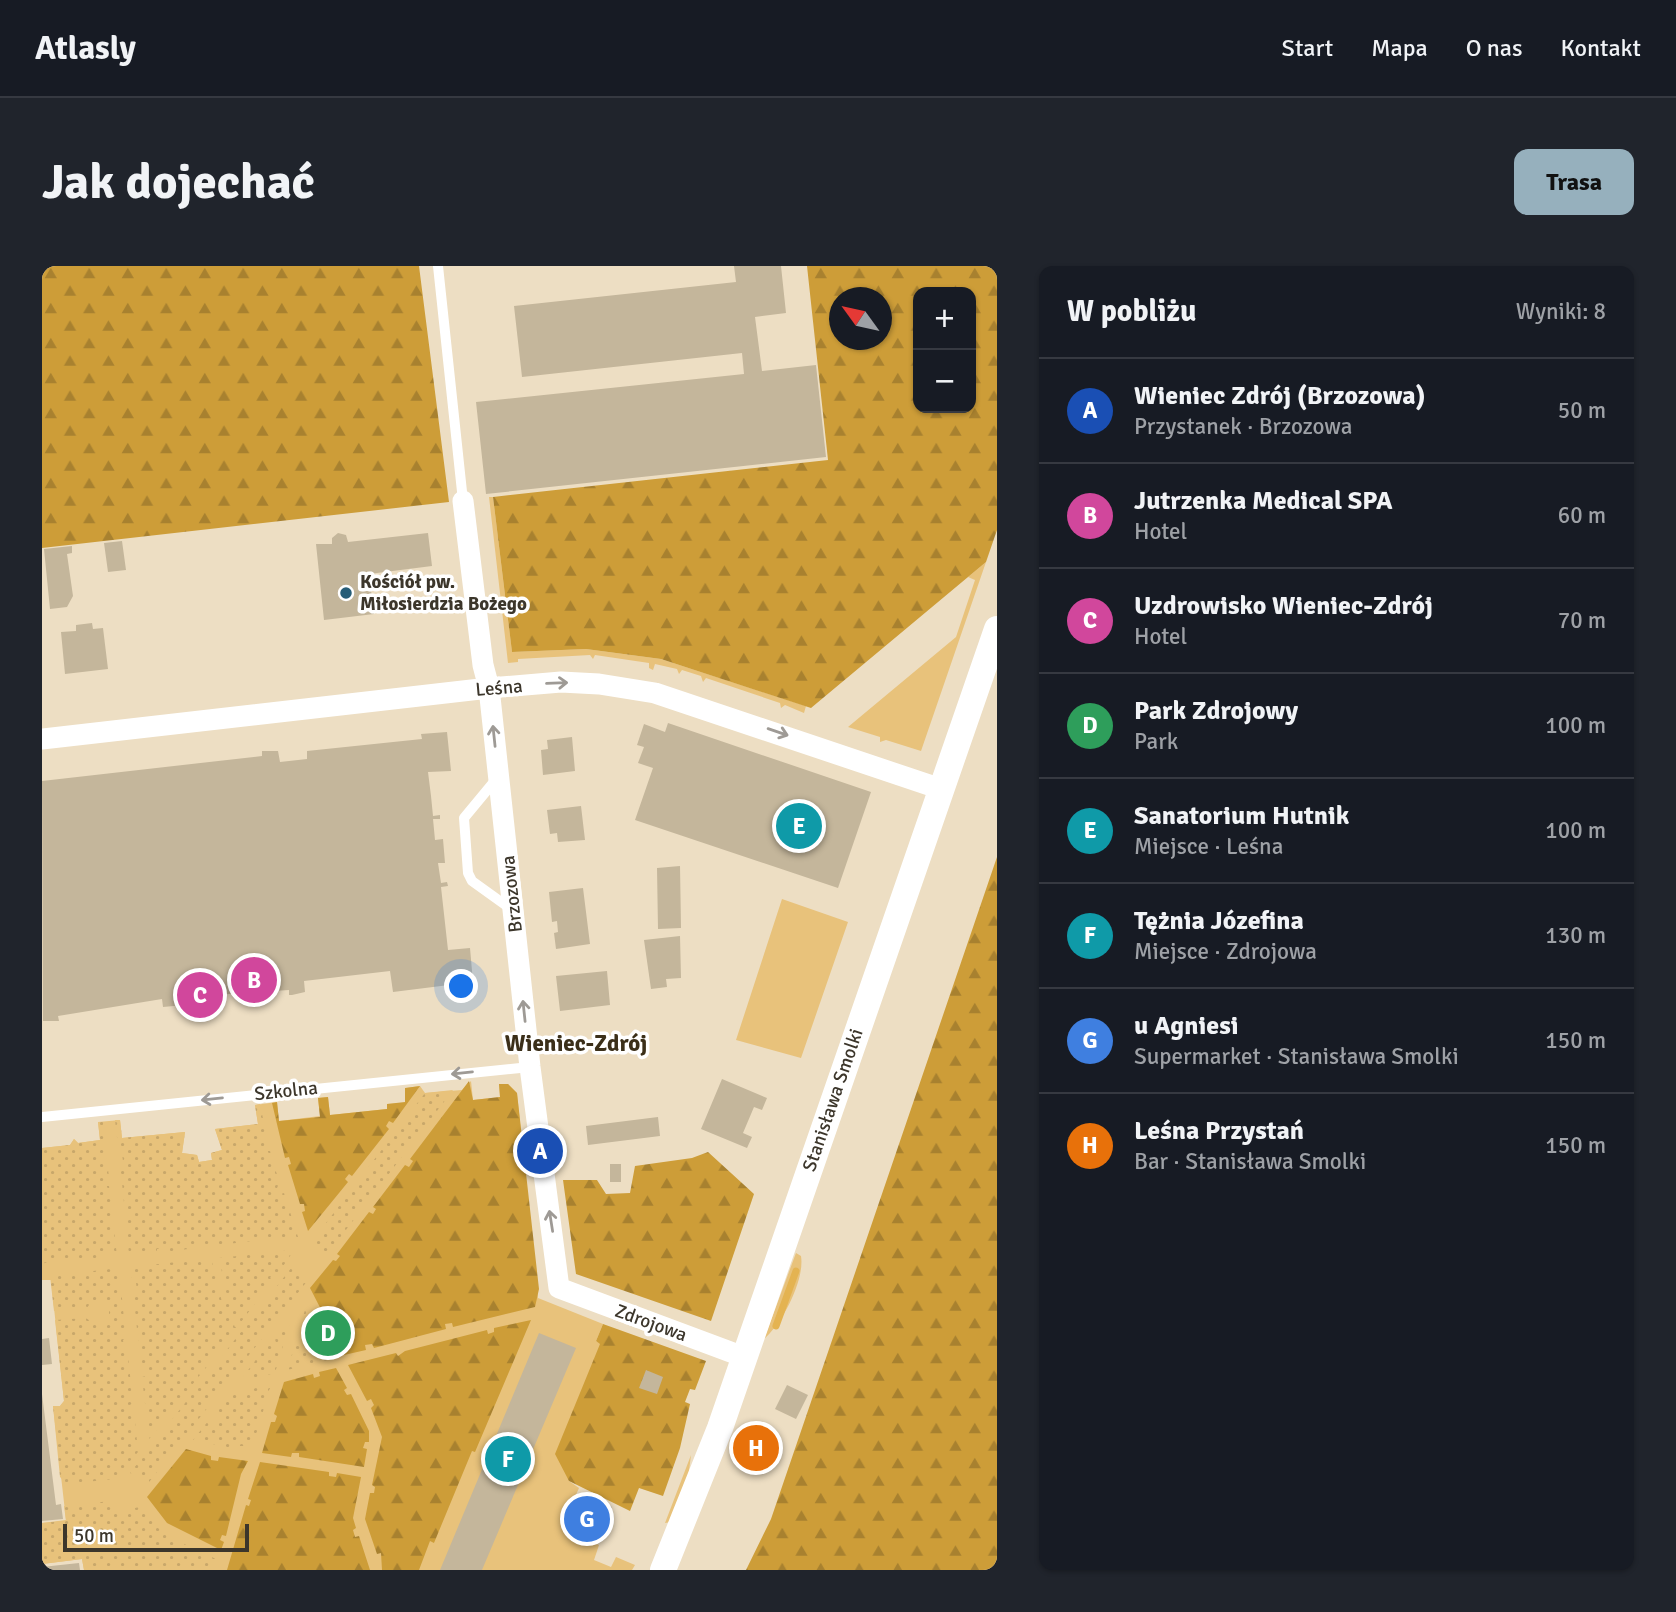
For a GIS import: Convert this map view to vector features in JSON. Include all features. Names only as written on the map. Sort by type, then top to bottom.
[{"type":"street","name":"Brzozowa","points":[[463,501],[483,665],[489,688],[530,1066],[559,1288]]},
{"type":"street","name":"Stanisława Smolki","points":[[663,1570],[711,1452],[997,629]]},
{"type":"street","name":"Leśna","points":[[42,738],[489,688],[561,682],[599,684],[655,693],[941,789]]},
{"type":"street","name":"Zdrojowa","points":[[559,1288],[744,1357]]},
{"type":"lane","points":[[438,266],[463,501]]},
{"type":"lane","points":[[499,777],[464,818],[468,873],[471,881],[513,911]]},
{"type":"lane","name":"Szkolna","points":[[42,1117],[530,1066]]},
{"type":"shaded area","points":[[489,497],[493,497],[512,652],[586,649],[661,659],[806,706],[804,713],[785,705],[781,708],[780,703],[706,678],[703,682],[701,676],[682,670],[679,674],[677,669],[655,664],[653,670],[649,668],[649,663],[595,655],[593,659],[590,655],[518,659],[518,662],[508,663]]},
{"type":"shaded area","points":[[986,562],[921,751],[886,740],[880,742],[880,737],[848,727],[956,637],[975,580],[968,577]]},
{"type":"shaded area","points":[[782,899],[848,922],[801,1058],[736,1040]]},
{"type":"shaded area","points":[[471,1081],[473,1100],[500,1097],[499,1084],[508,1084],[517,1093],[538,1298],[603,1324],[596,1341],[601,1344],[569,1481],[579,1488],[561,1528],[599,1545],[594,1560],[611,1567],[616,1557],[635,1565],[632,1570],[84,1570],[82,1559],[42,1564],[42,1523],[66,1520],[53,1406],[60,1406],[64,1401],[51,1280],[42,1280],[42,1148],[70,1145],[74,1139],[78,1143],[100,1140],[98,1122],[120,1120],[122,1138],[185,1132],[182,1153],[197,1155],[199,1162],[212,1160],[211,1153],[222,1150],[215,1129],[258,1124],[255,1105],[277,1102],[279,1121],[320,1116],[318,1098],[328,1097],[330,1115],[387,1109],[387,1104],[405,1103],[406,1088],[420,1086],[425,1093],[462,1090]]},
{"type":"shaded area","points":[[453,1090],[326,1256],[321,1248],[310,1244],[425,1093]]},
{"type":"shaded area","points":[[260,1104],[268,1143],[264,1145],[267,1151],[270,1151],[280,1185],[277,1187],[281,1194],[284,1193],[298,1237],[282,1238],[281,1235],[274,1235],[275,1239],[243,1242],[242,1238],[235,1239],[236,1243],[164,1252],[163,1248],[157,1249],[157,1252],[129,1255],[125,1211],[128,1210],[127,1203],[124,1203],[120,1162],[123,1161],[122,1154],[119,1155],[115,1120],[120,1120],[122,1138],[185,1132],[182,1153],[197,1155],[199,1162],[212,1160],[211,1153],[222,1150],[215,1129],[258,1124],[255,1105]]},
{"type":"shaded area","points":[[98,1122],[103,1122],[109,1178],[105,1179],[106,1186],[109,1186],[114,1223],[110,1224],[111,1230],[114,1230],[117,1256],[112,1256],[111,1253],[104,1254],[104,1257],[60,1262],[59,1258],[42,1264],[42,1148],[70,1145],[74,1139],[78,1143],[100,1140]]},
{"type":"shaded area","points":[[294,1250],[277,1275],[274,1273],[270,1278],[273,1280],[241,1322],[237,1320],[234,1326],[237,1328],[205,1369],[202,1367],[197,1373],[200,1375],[168,1415],[165,1413],[160,1419],[163,1422],[149,1439],[142,1377],[146,1376],[145,1370],[141,1369],[133,1290],[137,1289],[136,1283],[132,1282],[130,1267],[142,1266],[143,1270],[150,1269],[150,1265],[176,1262],[177,1266],[183,1265],[183,1261],[211,1258],[222,1302],[228,1301],[219,1258],[264,1253],[265,1256],[271,1256],[271,1252]]},
{"type":"shaded area","points":[[796,1253],[801,1256],[801,1266],[796,1289],[778,1323],[764,1339]]},
{"type":"shaded area","points":[[292,1267],[297,1275],[308,1280],[146,1486],[141,1478],[130,1473]]},
{"type":"shaded area","points":[[119,1268],[126,1339],[123,1340],[124,1347],[127,1346],[133,1404],[129,1405],[130,1411],[134,1411],[138,1452],[114,1479],[67,1484],[60,1477],[53,1406],[60,1406],[64,1401],[55,1320],[86,1318],[94,1324],[102,1324],[109,1317],[109,1308],[102,1301],[92,1301],[86,1309],[54,1311],[50,1276],[85,1272],[86,1276],[92,1276],[93,1271]]},
{"type":"shaded area","points":[[305,1310],[332,1359],[287,1370],[298,1335],[301,1336],[304,1329],[300,1327]]},
{"type":"shaded area","points":[[288,1318],[291,1319],[279,1359],[276,1358],[274,1364],[277,1366],[275,1373],[239,1382],[268,1344],[272,1346],[276,1341],[273,1339]]},
{"type":"shaded area","points":[[272,1384],[261,1407],[264,1408],[251,1451],[244,1450],[244,1446],[238,1446],[237,1449],[193,1440],[209,1420],[213,1423],[217,1417],[214,1414],[229,1395]]},
{"type":"shaded area","points":[[691,1455],[688,1479],[671,1522],[665,1523]]},
{"type":"shaded area","points":[[111,1501],[122,1511],[139,1507],[161,1531],[188,1546],[187,1550],[193,1552],[195,1549],[218,1560],[215,1570],[84,1570],[82,1559],[42,1564],[42,1523],[66,1521],[64,1506]]},
{"type":"green space","points":[[42,266],[419,266],[449,502],[42,548]]},
{"type":"green space","points":[[807,266],[997,266],[997,530],[986,562],[811,708],[661,659],[586,649],[512,652],[493,497],[828,460]]},
{"type":"green space","points":[[997,857],[997,1570],[746,1570],[771,1519]]},
{"type":"green space","points":[[469,1081],[473,1100],[500,1097],[499,1084],[508,1084],[517,1093],[539,1289],[535,1307],[453,1327],[452,1323],[445,1324],[446,1329],[374,1348],[372,1344],[365,1345],[366,1350],[344,1355],[332,1332],[336,1329],[332,1324],[329,1325],[310,1288],[333,1260],[336,1261],[340,1256],[337,1254],[369,1212],[373,1214],[376,1209],[373,1207],[405,1165],[409,1167],[413,1161],[410,1159]]},
{"type":"green space","points":[[420,1086],[393,1123],[389,1121],[386,1126],[389,1129],[352,1176],[349,1174],[345,1179],[348,1182],[308,1231],[302,1212],[305,1211],[304,1204],[300,1204],[288,1165],[291,1164],[289,1157],[285,1158],[272,1103],[277,1102],[279,1121],[320,1117],[318,1098],[328,1097],[330,1115],[387,1109],[387,1104],[405,1102],[405,1088]]},
{"type":"green space","points":[[708,1152],[754,1194],[711,1321],[576,1274],[563,1180],[597,1180],[606,1194],[630,1193],[635,1166],[692,1158]]},
{"type":"green space","points":[[531,1320],[475,1452],[472,1451],[434,1543],[430,1541],[419,1570],[382,1570],[381,1553],[377,1554],[365,1519],[370,1493],[374,1493],[375,1487],[372,1485],[382,1437],[371,1408],[374,1405],[371,1399],[367,1401],[348,1365],[396,1353],[398,1356],[405,1351],[487,1330],[488,1334],[494,1332],[494,1328]]},
{"type":"green space","points":[[603,1324],[706,1361],[695,1390],[690,1389],[685,1402],[690,1404],[680,1448],[663,1496],[639,1488],[630,1511],[569,1481],[555,1454],[600,1344],[596,1341]]},
{"type":"green space","points":[[336,1368],[347,1388],[344,1390],[347,1395],[351,1394],[369,1431],[369,1442],[365,1442],[363,1448],[367,1449],[364,1467],[299,1457],[299,1453],[292,1453],[291,1457],[262,1453],[271,1422],[275,1422],[277,1416],[274,1414],[284,1382],[313,1374],[314,1378],[320,1376],[319,1372]]},
{"type":"green space","points":[[186,1449],[211,1456],[211,1460],[218,1461],[219,1457],[248,1461],[241,1474],[226,1536],[222,1535],[220,1540],[224,1542],[221,1550],[167,1523],[147,1497]]},
{"type":"green space","points":[[260,1462],[329,1472],[329,1476],[336,1477],[337,1473],[361,1477],[353,1518],[356,1528],[353,1530],[355,1537],[359,1536],[370,1570],[227,1570],[246,1505],[249,1506],[251,1500],[248,1499]]},
{"type":"building","points":[[734,266],[781,266],[786,313],[755,317],[762,371],[816,365],[826,457],[486,494],[476,402],[744,374],[742,353],[522,377],[514,306],[736,282]]},
{"type":"building","name":"Kościół pw. Miłosierdzia Bożego","points":[[338,533],[346,535],[348,542],[428,533],[432,566],[369,574],[374,614],[324,620],[316,544],[332,544],[332,538]]},
{"type":"building","points":[[122,541],[126,570],[108,572],[104,543]]},
{"type":"building","points":[[72,546],[72,553],[67,554],[73,596],[67,607],[50,609],[44,549]]},
{"type":"building","points":[[92,623],[93,629],[103,628],[108,669],[65,674],[61,632],[76,631],[76,625]]},
{"type":"building","points":[[668,723],[871,792],[838,888],[635,820],[653,768],[638,763],[644,747],[637,745],[644,724],[665,732]]},
{"type":"building","points":[[447,732],[451,771],[428,772],[433,816],[440,815],[440,819],[433,819],[435,840],[443,839],[445,863],[438,863],[441,883],[447,882],[448,886],[441,887],[448,950],[470,948],[473,982],[393,992],[390,971],[304,981],[305,992],[292,995],[289,995],[289,990],[184,997],[184,1005],[163,1007],[162,999],[58,1016],[59,1021],[43,1021],[42,781],[262,756],[262,751],[278,751],[280,762],[307,759],[307,751],[422,739],[421,734]]},
{"type":"building","points":[[572,737],[575,771],[543,775],[541,750],[548,749],[547,740]]},
{"type":"building","points":[[581,806],[585,840],[558,842],[557,833],[550,834],[547,810]]},
{"type":"building","points":[[680,866],[681,928],[658,929],[657,868]]},
{"type":"building","points":[[583,888],[590,944],[556,949],[554,933],[558,932],[557,921],[552,922],[549,892]]},
{"type":"building","points":[[680,936],[681,978],[666,979],[667,987],[651,989],[644,940]]},
{"type":"building","points":[[607,971],[610,1005],[560,1011],[556,976]]},
{"type":"building","points":[[722,1079],[767,1098],[762,1110],[754,1107],[743,1133],[752,1137],[747,1148],[701,1129]]},
{"type":"building","points":[[658,1117],[660,1136],[588,1145],[586,1126]]},
{"type":"building","points":[[610,1164],[621,1164],[621,1182],[610,1182]]},
{"type":"building","points":[[539,1333],[576,1348],[482,1570],[440,1570]]},
{"type":"building","points":[[49,1338],[52,1364],[42,1365],[42,1339]]},
{"type":"building","points":[[646,1370],[663,1377],[657,1394],[639,1388]]},
{"type":"building","points":[[787,1385],[808,1395],[796,1419],[775,1409]]},
{"type":"building","points":[[42,1394],[56,1505],[61,1504],[63,1519],[42,1521]]},
{"type":"building","points":[[579,1493],[612,1507],[599,1540],[565,1526]]},
{"type":"building","points":[[79,1563],[80,1570],[42,1570],[42,1567]]},
{"type":"waterway","points":[[776,1326],[796,1271]]},
{"type":"place","name":"Kościół pw. Miłosierdzia Bożego","points":[[346,593]]},
{"type":"place","name":"Sanatorium Hutnik","points":[[799,826]]},
{"type":"place","name":"Jutrzenka Medical SPA","points":[[254,980]]},
{"type":"place","name":"Uzdrowisko Wieniec-Zdrój","points":[[200,995]]},
{"type":"place","name":"Wieniec Zdrój (Brzozowa)","points":[[540,1151]]},
{"type":"place","name":"Park Zdrojowy","points":[[328,1333]]},
{"type":"place","name":"Leśna Przystań","points":[[756,1448]]},
{"type":"place","name":"Tężnia Józefina","points":[[508,1459]]},
{"type":"place","name":"u Agniesi","points":[[587,1519]]},
{"type":"district","name":"Wieniec-Zdrój","points":[[576,1043]]}]
